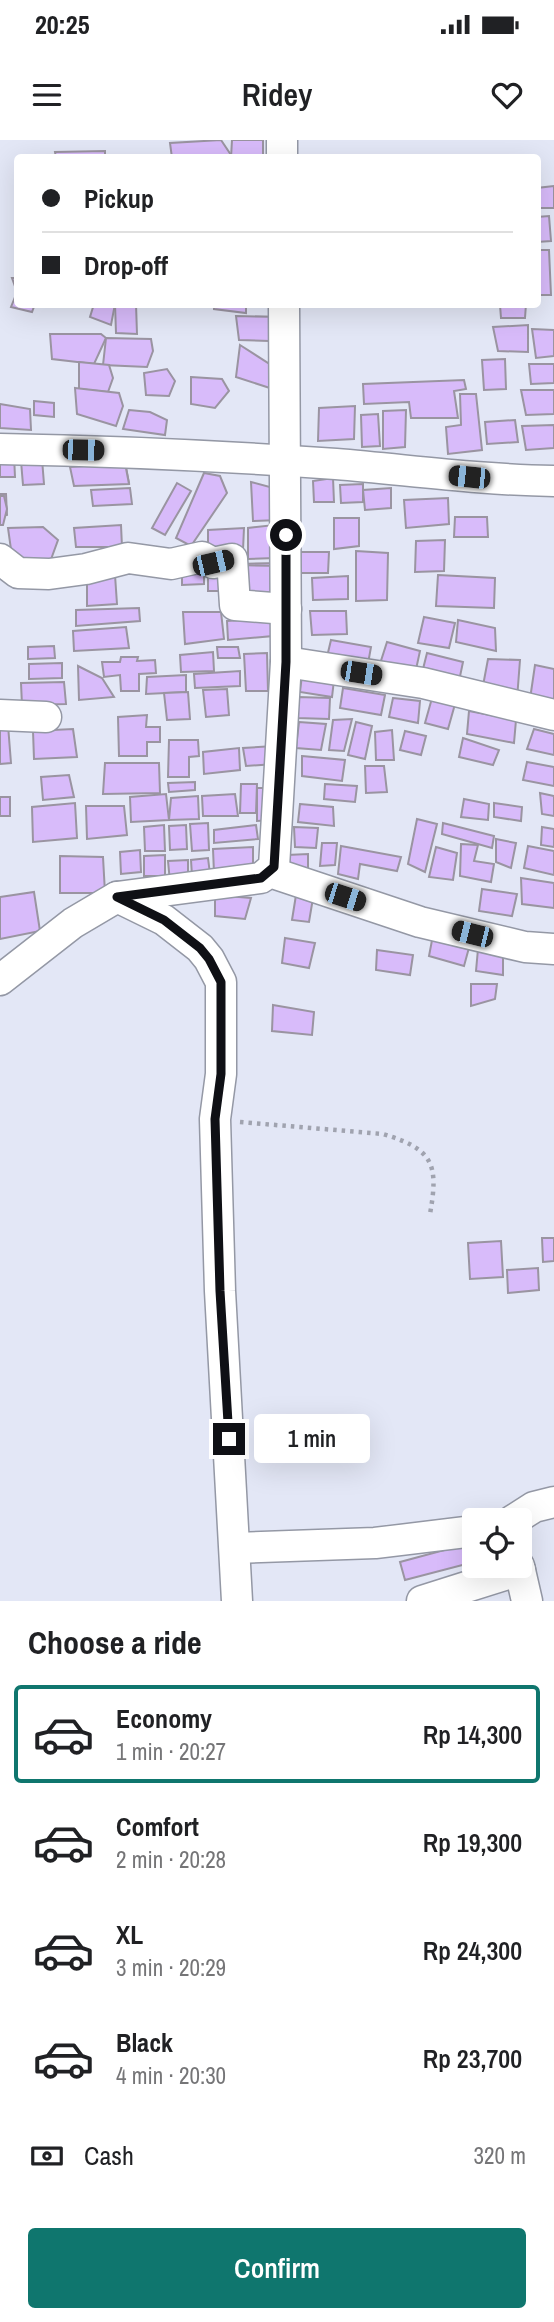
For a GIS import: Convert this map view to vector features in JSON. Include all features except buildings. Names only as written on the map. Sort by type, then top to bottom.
[{"type":"street","points":[[0,981],[73,923],[117,897],[261,878],[270,872],[275,861],[286,662],[284,308]]},
{"type":"street","points":[[0,449],[138,452],[495,480],[554,481]]},
{"type":"street","points":[[0,559],[18,573],[49,574],[86,569],[128,558],[171,564],[202,557],[213,563],[232,559],[234,605],[286,608]]},
{"type":"street","points":[[286,662],[423,683],[554,715]]},
{"type":"street","points":[[0,715],[46,716]]},
{"type":"street","points":[[270,872],[420,922],[525,947],[554,949]]},
{"type":"street","points":[[117,897],[164,920],[200,948],[221,982],[221,1074],[215,1119],[220,1291],[237,1601]]},
{"type":"street","points":[[532,1508],[554,1503]]},
{"type":"street","points":[[236,1548],[375,1543],[462,1532]]},
{"type":"street","points":[[422,1601],[490,1578]]},
{"type":"street","points":[[522,1578],[527,1601]]},
{"type":"path","points":[[215,1119],[383,1134],[403,1140],[419,1149],[429,1159],[434,1174],[430,1214]]},
{"type":"route","points":[[229,1439],[220,1291],[215,1119],[221,1074],[221,982],[200,948],[164,920],[117,897],[261,878],[274,867],[286,662],[286,535]]}]
